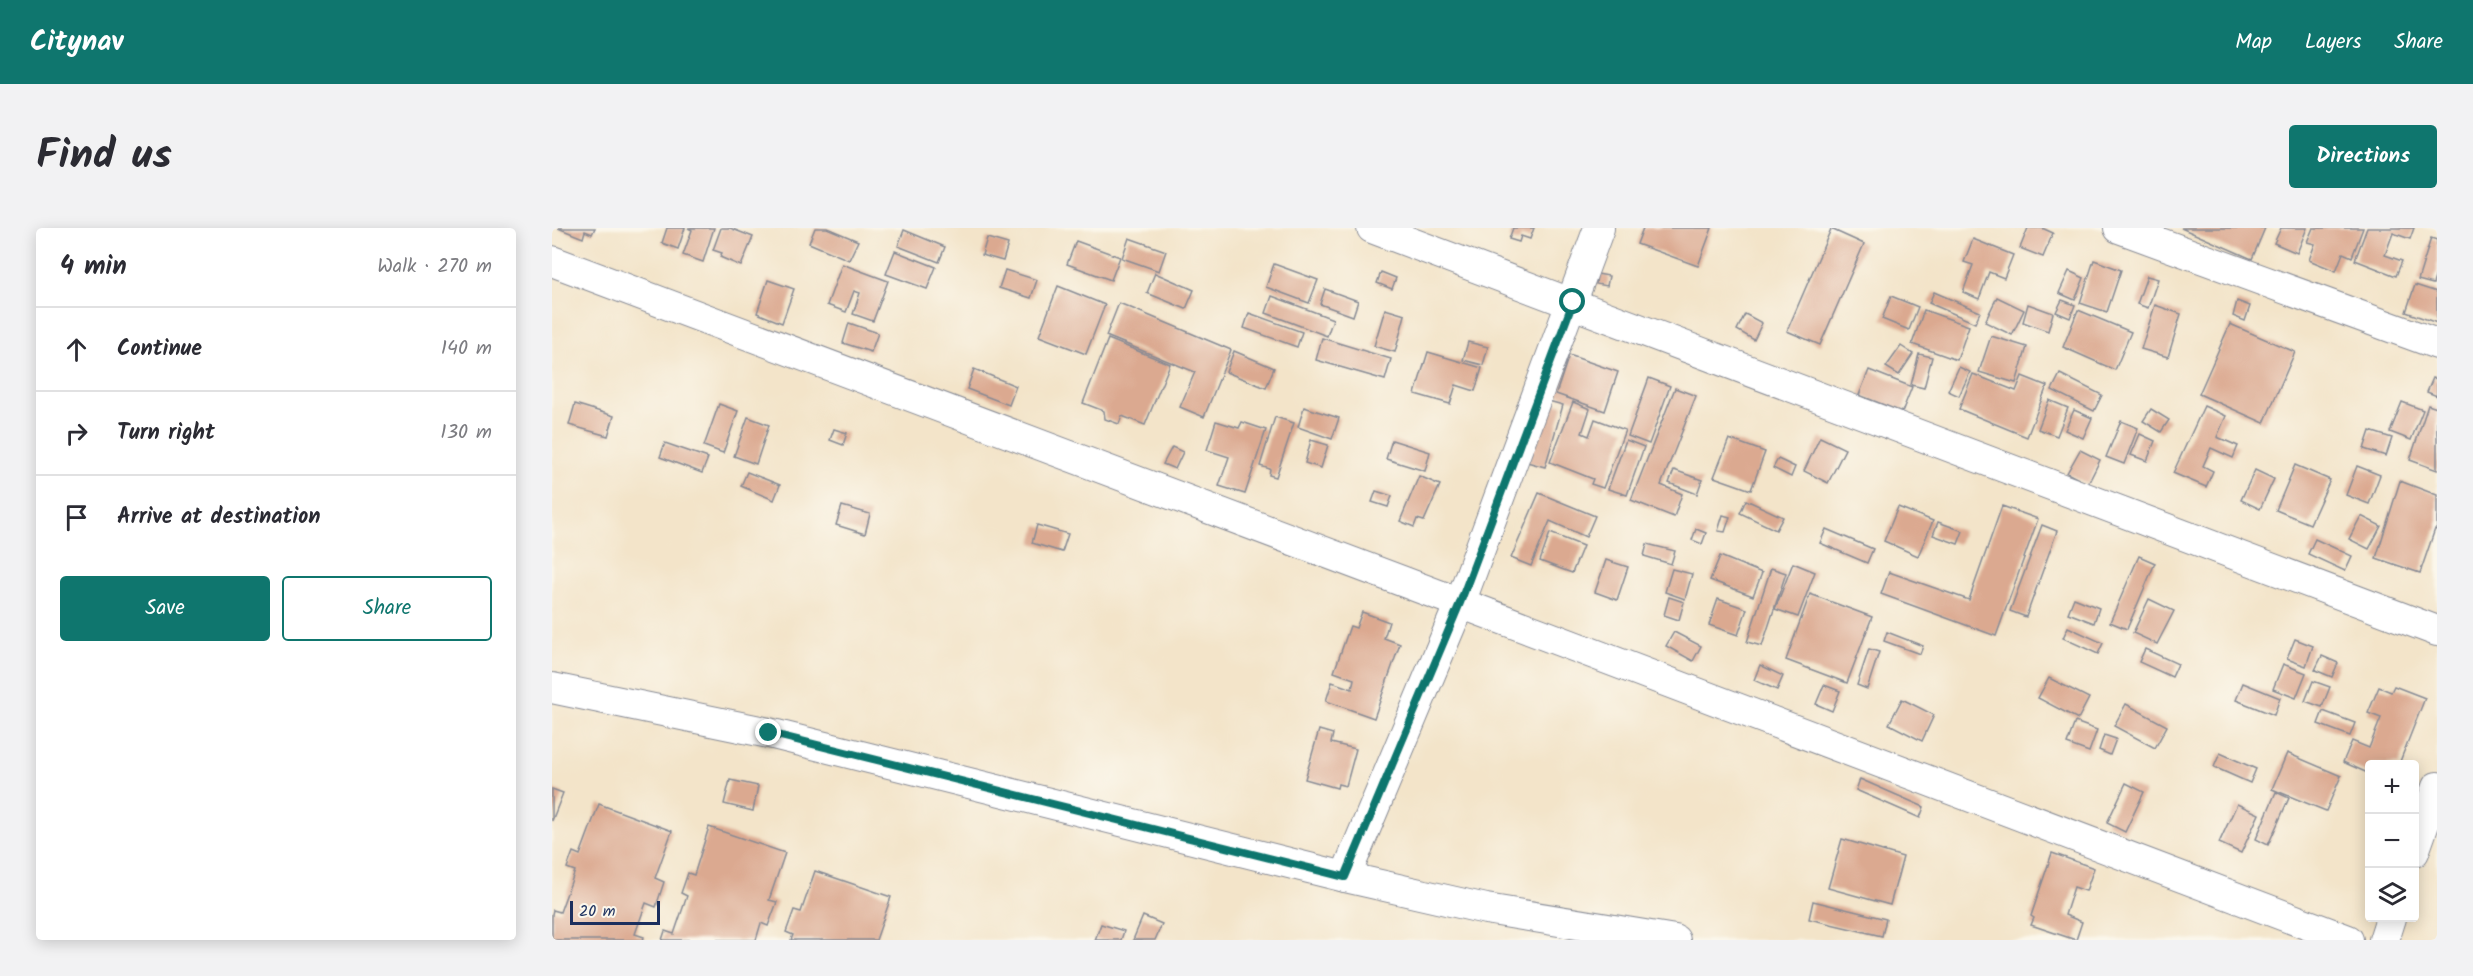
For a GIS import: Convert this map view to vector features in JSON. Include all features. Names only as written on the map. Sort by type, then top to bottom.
[{"type":"street","points":[[1372,228],[1573,302],[2437,631]]},
{"type":"street","points":[[1345,877],[1460,603],[1599,228]]},
{"type":"street","points":[[2119,228],[2437,344]]},
{"type":"street","points":[[552,261],[2348,940]]},
{"type":"street","points":[[552,688],[769,733],[1345,877],[1486,909],[1675,940]]},
{"type":"street","points":[[2419,840],[2437,787]]},
{"type":"street","points":[[2384,940],[2390,922]]},
{"type":"building","points":[[558,228],[595,228],[592,234],[585,231],[583,238]]},
{"type":"building","points":[[667,228],[685,228],[678,249],[662,243]]},
{"type":"building","points":[[688,228],[714,228],[703,262],[683,255],[692,230]]},
{"type":"building","points":[[721,228],[730,228],[753,237],[741,266],[720,257],[722,253],[713,250]]},
{"type":"building","points":[[815,228],[827,228],[858,241],[849,260],[809,243]]},
{"type":"building","points":[[1513,228],[1534,228],[1530,239],[1521,236],[1519,242],[1509,239]]},
{"type":"building","points":[[1643,228],[1712,228],[1698,266],[1637,244]]},
{"type":"building","points":[[2028,228],[2042,228],[2053,233],[2043,257],[2020,248]]},
{"type":"building","points":[[2181,228],[2265,228],[2252,259]]},
{"type":"building","points":[[2281,228],[2307,228],[2297,253],[2274,243]]},
{"type":"building","points":[[2313,228],[2363,228],[2352,257],[2343,253],[2336,271],[2309,260],[2315,244],[2307,242]]},
{"type":"building","points":[[2367,228],[2414,228],[2410,239],[2393,233],[2385,255],[2402,261],[2396,276],[2355,260]]},
{"type":"building","points":[[1831,229],[1864,244],[1820,345],[1787,331]]},
{"type":"building","points":[[904,230],[945,247],[939,262],[898,246]]},
{"type":"building","points":[[987,238],[1008,244],[1003,261],[982,255]]},
{"type":"building","points":[[1129,238],[1166,251],[1159,271],[1122,258]]},
{"type":"building","points":[[2431,238],[2437,240],[2437,271],[2433,284],[2418,280]]},
{"type":"building","points":[[1973,239],[2013,255],[2004,278],[1989,272],[1979,299],[1963,292],[1973,265],[1964,262]]},
{"type":"building","points":[[1076,241],[1120,257],[1111,280],[1067,264]]},
{"type":"building","points":[[895,251],[936,267],[927,289],[886,274]]},
{"type":"building","points":[[2094,260],[2121,270],[2107,312],[2080,303]]},
{"type":"building","points":[[842,264],[888,281],[873,321],[853,314],[860,293],[854,291],[846,312],[827,305]]},
{"type":"building","points":[[1274,264],[1318,280],[1309,303],[1266,287]]},
{"type":"building","points":[[1005,270],[1037,280],[1031,298],[999,288]]},
{"type":"building","points":[[2069,271],[2084,278],[2075,300],[2059,293]]},
{"type":"building","points":[[1381,272],[1396,278],[1392,289],[1377,283]]},
{"type":"building","points":[[1155,273],[1194,290],[1186,309],[1147,293]]},
{"type":"building","points":[[1597,274],[1609,276],[1607,286],[1596,284]]},
{"type":"building","points":[[2147,276],[2158,279],[2148,308],[2137,304]]},
{"type":"building","points":[[768,280],[794,289],[782,323],[757,313]]},
{"type":"building","points":[[2415,285],[2437,292],[2437,323],[2406,312]]},
{"type":"building","points":[[1058,286],[1105,305],[1086,354],[1039,336]]},
{"type":"building","points":[[1325,289],[1358,301],[1353,316],[1320,304]]},
{"type":"building","points":[[1934,292],[1980,312],[1975,323],[1929,303]]},
{"type":"building","points":[[1272,296],[1333,319],[1327,336],[1266,313]]},
{"type":"building","points":[[1891,296],[1918,307],[1909,330],[1882,319]]},
{"type":"building","points":[[1997,297],[2024,310],[2012,335],[1985,322]]},
{"type":"building","points":[[2062,300],[2075,305],[2070,318],[2056,312]]},
{"type":"building","points":[[2237,301],[2250,306],[2245,321],[2233,316]]},
{"type":"building","points":[[1119,303],[1231,350],[1204,417],[1180,407],[1195,372],[1106,336]]},
{"type":"building","points":[[2028,304],[2053,313],[2048,331],[2023,322]]},
{"type":"building","points":[[2155,305],[2181,314],[2168,357],[2141,349]]},
{"type":"building","points":[[1385,309],[1405,315],[1395,352],[1374,346]]},
{"type":"building","points":[[1924,310],[1969,326],[1957,360],[1912,344]]},
{"type":"building","points":[[2078,310],[2131,332],[2115,370],[2063,347]]},
{"type":"building","points":[[1249,313],[1302,332],[1297,347],[1244,328]]},
{"type":"building","points":[[1745,314],[1762,323],[1754,340],[1737,330]]},
{"type":"building","points":[[849,323],[878,333],[871,352],[843,343]]},
{"type":"building","points":[[2230,324],[2295,352],[2264,423],[2199,394]]},
{"type":"building","points":[[1991,336],[2027,347],[2016,383],[1979,372]]},
{"type":"building","points":[[1322,338],[1391,359],[1385,380],[1316,360]]},
{"type":"building","points":[[1108,339],[1170,364],[1145,425],[1122,416],[1119,424],[1105,419],[1104,411],[1083,403]]},
{"type":"building","points":[[1468,342],[1488,347],[1483,365],[1463,360]]},
{"type":"building","points":[[1901,346],[1913,354],[1899,375],[1886,367]]},
{"type":"building","points":[[1234,351],[1274,368],[1266,388],[1226,372]]},
{"type":"building","points":[[1428,352],[1482,368],[1475,391],[1456,385],[1450,404],[1415,394]]},
{"type":"building","points":[[1919,354],[1932,357],[1924,388],[1911,385]]},
{"type":"building","points":[[1569,355],[1618,372],[1605,411],[1556,394]]},
{"type":"building","points":[[1959,367],[1970,372],[1959,396],[1948,391]]},
{"type":"building","points":[[974,369],[1016,386],[1009,405],[967,389]]},
{"type":"building","points":[[1869,370],[1912,387],[1902,412],[1859,395]]},
{"type":"building","points":[[1973,374],[2016,391],[2022,376],[2047,386],[2027,437],[1959,409]]},
{"type":"building","points":[[2060,374],[2102,395],[2094,411],[2052,390]]},
{"type":"building","points":[[1649,378],[1670,386],[1649,444],[1628,436]]},
{"type":"building","points":[[2433,378],[2437,379],[2437,396],[2427,392]]},
{"type":"building","points":[[1675,388],[1696,396],[1661,485],[1682,494],[1674,517],[1631,500]]},
{"type":"building","points":[[1545,400],[1563,405],[1545,467],[1527,462]]},
{"type":"building","points":[[2049,400],[2068,408],[2057,436],[2038,429]]},
{"type":"building","points":[[1573,402],[1590,409],[1582,433],[1589,436],[1595,419],[1625,430],[1603,488],[1591,484],[1593,479],[1550,462]]},
{"type":"building","points":[[2402,402],[2423,410],[2411,440],[2390,432]]},
{"type":"building","points":[[575,404],[614,416],[608,436],[569,425]]},
{"type":"building","points":[[719,404],[738,411],[723,453],[704,446]]},
{"type":"building","points":[[2428,405],[2437,408],[2437,470],[2410,460]]},
{"type":"building","points":[[2204,406],[2226,416],[2217,437],[2238,446],[2233,458],[2211,448],[2203,466],[2213,471],[2206,487],[2173,473]]},
{"type":"building","points":[[1304,407],[1339,418],[1332,439],[1298,427]]},
{"type":"building","points":[[2151,409],[2169,420],[2161,432],[2143,421]]},
{"type":"building","points":[[2074,410],[2092,418],[2083,438],[2065,430]]},
{"type":"building","points":[[748,417],[769,425],[756,464],[734,456]]},
{"type":"building","points":[[1275,417],[1294,423],[1276,477],[1269,475],[1270,469],[1260,466]]},
{"type":"building","points":[[1216,421],[1239,428],[1242,422],[1266,430],[1245,494],[1219,486],[1229,457],[1207,450]]},
{"type":"building","points":[[2121,421],[2138,428],[2124,464],[2106,457]]},
{"type":"building","points":[[834,429],[847,433],[843,445],[830,440]]},
{"type":"building","points":[[2370,431],[2392,438],[2386,456],[2364,449]]},
{"type":"building","points":[[2140,434],[2155,441],[2147,461],[2131,455]]},
{"type":"building","points":[[1820,437],[1845,449],[1828,483],[1804,471]]},
{"type":"building","points":[[1729,439],[1765,452],[1751,490],[1714,477]]},
{"type":"building","points":[[1311,440],[1328,445],[1321,468],[1305,463]]},
{"type":"building","points":[[1392,440],[1430,452],[1425,471],[1386,459]]},
{"type":"building","points":[[1626,440],[1644,447],[1627,495],[1608,489]]},
{"type":"building","points":[[665,443],[708,458],[702,473],[660,457]]},
{"type":"building","points":[[1172,447],[1183,452],[1175,469],[1163,464]]},
{"type":"building","points":[[2080,450],[2100,460],[2088,484],[2067,473]]},
{"type":"building","points":[[1778,459],[1795,467],[1791,477],[1773,468]]},
{"type":"building","points":[[2295,465],[2330,480],[2310,524],[2276,510]]},
{"type":"building","points":[[2357,466],[2380,475],[2369,504],[2346,495]]},
{"type":"building","points":[[1674,470],[1702,480],[1697,494],[1669,483]]},
{"type":"building","points":[[2255,470],[2274,479],[2260,509],[2241,500]]},
{"type":"building","points":[[747,472],[780,485],[774,500],[741,486]]},
{"type":"building","points":[[1419,476],[1440,485],[1424,521],[1417,519],[1414,527],[1400,521]]},
{"type":"building","points":[[2400,481],[2437,495],[2437,530],[2435,529],[2420,573],[2376,558]]},
{"type":"building","points":[[1376,491],[1392,496],[1388,507],[1372,502]]},
{"type":"building","points":[[1539,493],[1595,516],[1586,537],[1550,521],[1531,566],[1511,558]]},
{"type":"building","points":[[1746,500],[1783,517],[1776,530],[1740,513]]},
{"type":"building","points":[[842,506],[870,514],[865,534],[836,525]]},
{"type":"building","points":[[2002,506],[2038,519],[1996,636],[1881,594],[1889,572],[1969,600]]},
{"type":"building","points":[[1898,507],[1933,521],[1918,556],[1884,541]]},
{"type":"building","points":[[1723,515],[1730,517],[1725,532],[1718,531]]},
{"type":"building","points":[[2361,516],[2381,526],[2369,549],[2349,539]]},
{"type":"building","points":[[1938,522],[1963,531],[1958,544],[1933,535]]},
{"type":"building","points":[[1037,525],[1068,534],[1062,552],[1032,543]]},
{"type":"building","points":[[2042,525],[2057,531],[2026,617],[2010,611]]},
{"type":"building","points":[[1696,529],[1706,533],[1702,544],[1692,540]]},
{"type":"building","points":[[1826,529],[1873,549],[1867,563],[1820,543]]},
{"type":"building","points":[[1550,533],[1583,546],[1572,573],[1540,561]]},
{"type":"building","points":[[2315,539],[2352,556],[2345,571],[2308,554]]},
{"type":"building","points":[[1647,544],[1675,551],[1671,564],[1644,556]]},
{"type":"building","points":[[1720,556],[1762,573],[1753,596],[1710,580]]},
{"type":"building","points":[[2139,556],[2155,563],[2127,629],[2110,622]]},
{"type":"building","points":[[1606,560],[1628,567],[1617,600],[1595,592]]},
{"type":"building","points":[[1793,563],[1815,572],[1798,617],[1775,609]]},
{"type":"building","points":[[1771,568],[1786,573],[1762,646],[1747,642]]},
{"type":"building","points":[[1672,569],[1692,574],[1685,599],[1665,592]]},
{"type":"building","points":[[1810,594],[1872,617],[1847,683],[1786,660]]},
{"type":"building","points":[[1669,597],[1684,602],[1679,620],[1664,615]]},
{"type":"building","points":[[2074,598],[2099,608],[2094,623],[2068,613]]},
{"type":"building","points":[[1718,599],[1747,609],[1738,635],[1709,625]]},
{"type":"building","points":[[2149,599],[2174,611],[2157,644],[2133,633]]},
{"type":"building","points":[[1362,612],[1389,622],[1384,638],[1400,644],[1374,718],[1326,701],[1332,682],[1352,689],[1354,679],[1334,672],[1350,626],[1356,628]]},
{"type":"building","points":[[2068,627],[2103,643],[2098,654],[2063,638]]},
{"type":"building","points":[[1674,632],[1701,646],[1693,661],[1666,646]]},
{"type":"building","points":[[1887,632],[1923,646],[1920,654],[1884,641]]},
{"type":"building","points":[[2295,639],[2313,646],[2306,666],[2287,659]]},
{"type":"building","points":[[1869,649],[1879,652],[1867,689],[1857,685]]},
{"type":"building","points":[[2145,649],[2178,664],[2172,677],[2139,662]]},
{"type":"building","points":[[2322,656],[2338,663],[2332,677],[2315,670]]},
{"type":"building","points":[[2283,664],[2306,673],[2296,698],[2273,689]]},
{"type":"building","points":[[1760,665],[1783,676],[1777,690],[1754,680]]},
{"type":"building","points":[[2049,678],[2089,698],[2078,719],[2038,698]]},
{"type":"building","points":[[2313,681],[2330,687],[2322,707],[2305,701]]},
{"type":"building","points":[[2243,683],[2280,698],[2274,715],[2236,700]]},
{"type":"building","points":[[1824,685],[1840,691],[1832,711],[1816,704]]},
{"type":"building","points":[[2394,686],[2425,698],[2401,760],[2365,760],[2365,772],[2343,762],[2352,741],[2369,748],[2381,718],[2368,713],[2379,687],[2391,692]]},
{"type":"building","points":[[1902,699],[1934,715],[1922,741],[1889,724]]},
{"type":"building","points":[[2126,704],[2167,726],[2155,748],[2114,726]]},
{"type":"building","points":[[2323,711],[2355,723],[2350,736],[2318,724]]},
{"type":"building","points":[[2075,722],[2097,730],[2089,752],[2067,744]]},
{"type":"building","points":[[1319,730],[1333,734],[1331,743],[1356,749],[1346,786],[1338,784],[1337,788],[1305,779]]},
{"type":"building","points":[[2104,735],[2116,739],[2110,755],[2099,750]]},
{"type":"building","points":[[2220,753],[2256,769],[2250,783],[2214,767]]},
{"type":"building","points":[[2287,753],[2341,776],[2326,811],[2272,789]]},
{"type":"building","points":[[1860,779],[1924,807],[1920,818],[1856,790]]},
{"type":"building","points":[[730,780],[758,786],[753,811],[724,804]]},
{"type":"building","points":[[2126,783],[2144,792],[2125,832],[2107,823]]},
{"type":"building","points":[[552,789],[563,793],[552,821]]},
{"type":"building","points":[[2276,792],[2289,798],[2268,845],[2256,839]]},
{"type":"building","points":[[599,804],[672,831],[655,878],[664,882],[656,907],[646,903],[635,934],[644,937],[643,940],[552,940],[553,910],[560,912],[575,871],[567,868],[573,852],[580,855]]},
{"type":"building","points":[[2237,804],[2259,814],[2241,853],[2219,843]]},
{"type":"building","points":[[709,827],[785,853],[769,900],[777,902],[768,926],[761,923],[756,940],[662,940],[665,931],[674,934],[687,896],[681,893],[688,873],[694,875]]},
{"type":"building","points":[[1842,839],[1903,857],[1890,905],[1828,888]]},
{"type":"building","points":[[2052,853],[2094,868],[2086,891],[2074,887],[2065,915],[2082,922],[2076,940],[2031,925],[2034,918],[2031,916]]},
{"type":"building","points":[[815,871],[891,897],[876,940],[791,940],[793,935],[786,932],[794,910],[801,912]]},
{"type":"building","points":[[1813,901],[1886,919],[1882,936],[1809,919]]},
{"type":"building","points":[[1143,916],[1162,924],[1155,940],[1133,940]]},
{"type":"building","points":[[1101,924],[1124,931],[1121,940],[1095,940]]},
{"type":"route","points":[[769,733],[1345,877],[1460,603],[1573,302]]}]
